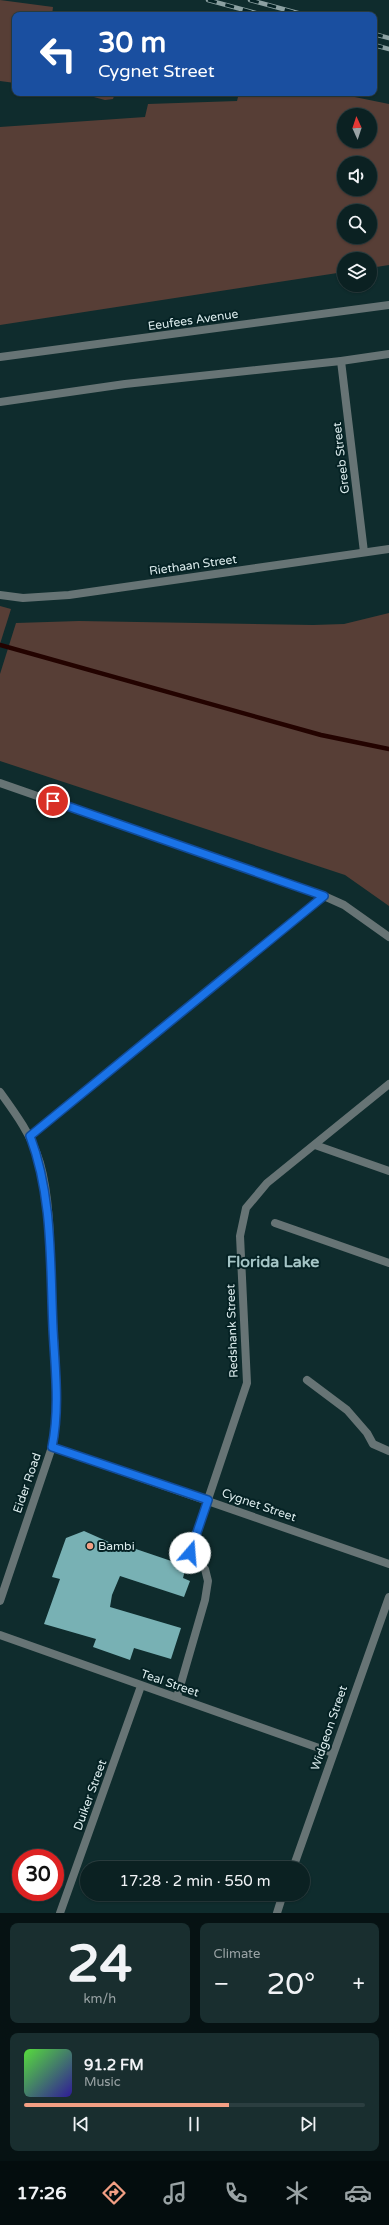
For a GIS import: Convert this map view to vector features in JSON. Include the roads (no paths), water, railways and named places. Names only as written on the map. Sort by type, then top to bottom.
[{"type":"street","name":"Eeufees Avenue","points":[[0,357],[389,305]]},
{"type":"street","points":[[0,402],[125,384],[342,361],[389,354]]},
{"type":"street","name":"Greeb Street","points":[[342,361],[364,552]]},
{"type":"street","name":"Riethaan Street","points":[[0,595],[23,598],[69,595],[389,549]]},
{"type":"street","points":[[0,783],[324,896],[344,905],[389,937]]},
{"type":"street","points":[[30,1136],[324,896]]},
{"type":"street","name":"Redshank Street","points":[[177,1698],[206,1594],[208,1581],[205,1569],[197,1558],[190,1553],[246,1383],[240,1236],[242,1220],[246,1208],[267,1183],[389,1084]]},
{"type":"street","name":"Eider Road","points":[[0,1092],[30,1136],[43,1178],[49,1244],[56,1402],[56,1430],[52,1447],[4,1579],[0,1601]]},
{"type":"street","points":[[315,1145],[389,1171]]},
{"type":"street","points":[[274,1223],[389,1262]]},
{"type":"street","points":[[307,1380],[347,1410],[367,1433],[374,1445],[389,1451]]},
{"type":"street","name":"Cygnet Street","points":[[52,1447],[389,1564]]},
{"type":"street","name":"Widgeon Street","points":[[294,1861],[389,1597]]},
{"type":"street","name":"Teal Street","points":[[0,1634],[333,1753]]},
{"type":"street","name":"Duiker Street","points":[[60,1913],[142,1686]]},
{"type":"street","points":[[277,1913],[281,1901]]},
{"type":"waterway","points":[[0,645],[321,735],[389,749]]},
{"type":"railway","points":[[208,0],[252,12]]},
{"type":"railway","points":[[250,0],[294,12]]},
{"type":"railway","points":[[377,35],[389,38]]},
{"type":"railway","points":[[377,46],[389,49]]},
{"type":"place","name":"Bambi","points":[[90,1546]]},
{"type":"district","name":"Florida Lake","points":[[273,1261]]}]
